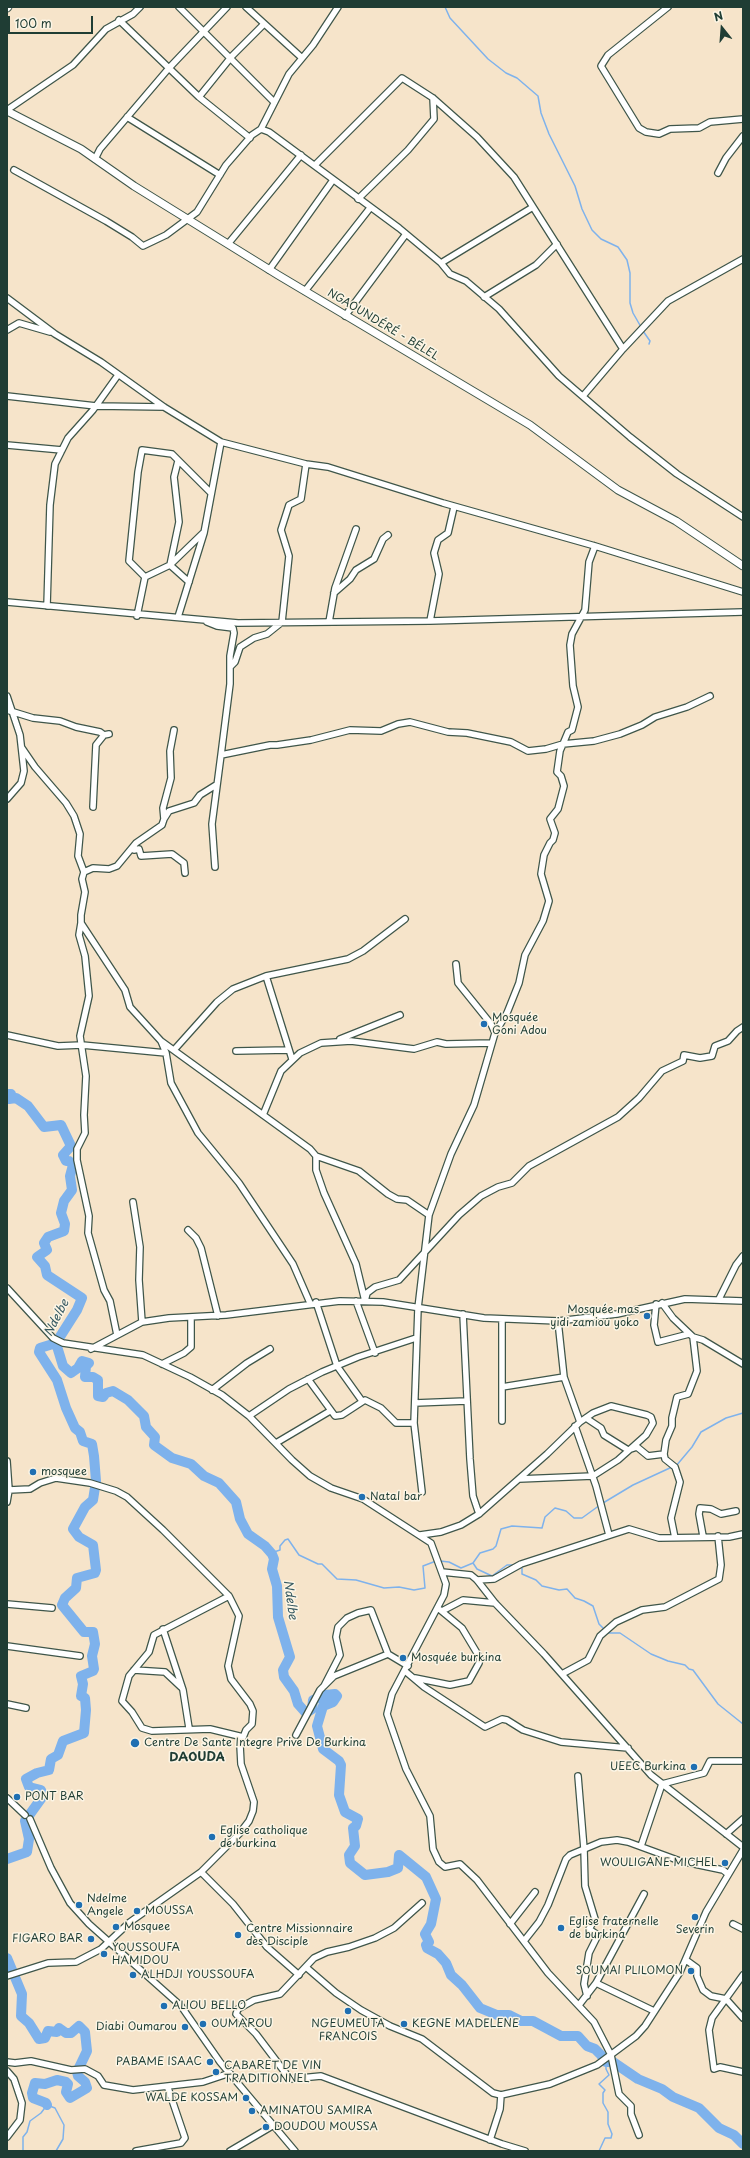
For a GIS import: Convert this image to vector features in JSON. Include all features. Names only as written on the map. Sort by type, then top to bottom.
[{"type":"main road","name":"NGAOUNDÉRÉ - BÉLEL","points":[[7,110],[81,149],[134,186],[269,270],[530,425],[618,490],[676,521],[743,566]]},
{"type":"street","points":[[7,110],[73,65],[106,29],[119,20],[133,14],[140,7]]},
{"type":"street","points":[[179,7],[274,102]]},
{"type":"street","points":[[95,159],[100,149],[169,67],[227,7]]},
{"type":"street","points":[[246,7],[302,58]]},
{"type":"street","points":[[14,170],[132,236],[143,246],[166,235],[196,212],[234,155],[261,129],[290,74],[313,45],[338,7]]},
{"type":"street","points":[[668,7],[608,55],[601,66],[639,128],[646,132],[659,134],[670,129],[699,128],[710,122],[743,119]]},
{"type":"street","points":[[119,20],[199,97],[250,138]]},
{"type":"street","points":[[199,97],[230,58],[264,24]]},
{"type":"street","points":[[316,165],[402,78],[432,98],[482,143],[514,178],[623,349]]},
{"type":"street","points":[[358,199],[408,150],[434,119],[432,98]]},
{"type":"street","points":[[127,117],[220,175]]},
{"type":"street","points":[[261,129],[269,132],[316,165],[333,180],[406,234],[441,263],[450,274],[466,282],[499,310],[532,343],[559,376],[582,396],[677,474],[743,517]]},
{"type":"street","points":[[718,173],[726,158],[743,136]]},
{"type":"street","points":[[228,244],[300,155]]},
{"type":"street","points":[[269,270],[333,180]]},
{"type":"street","points":[[441,263],[533,207]]},
{"type":"street","points":[[304,291],[370,208]]},
{"type":"street","points":[[345,316],[406,234]]},
{"type":"street","points":[[484,297],[536,265],[557,244]]},
{"type":"street","points":[[582,396],[668,301],[743,259]]},
{"type":"street","points":[[7,298],[55,334],[164,407],[221,442],[306,464],[328,467],[454,507],[595,546],[743,592]]},
{"type":"street","points":[[7,330],[20,323],[55,334]]},
{"type":"street","points":[[47,606],[50,505],[54,464],[68,438],[96,406],[118,375]]},
{"type":"street","points":[[7,396],[96,406],[164,407]]},
{"type":"street","points":[[178,617],[204,533],[221,442]]},
{"type":"street","points":[[7,445],[62,450]]},
{"type":"street","points":[[145,577],[129,561],[138,472],[142,450],[172,454],[211,493]]},
{"type":"street","points":[[170,565],[179,522],[174,477],[178,461]]},
{"type":"street","points":[[231,666],[235,662],[240,647],[249,640],[260,638],[272,631],[282,622],[289,556],[281,530],[289,506],[301,499],[306,464]]},
{"type":"street","points":[[430,621],[439,574],[434,553],[438,540],[448,533],[454,507]]},
{"type":"street","points":[[329,622],[334,593],[356,529]]},
{"type":"street","points":[[145,577],[170,565],[204,533]]},
{"type":"street","points":[[334,593],[350,579],[356,570],[374,559],[383,540],[388,535]]},
{"type":"street","points":[[422,1492],[414,1423],[416,1338],[423,1255],[429,1215],[451,1154],[474,1105],[491,1043],[507,1013],[519,983],[525,955],[543,921],[547,909],[548,901],[541,874],[544,855],[553,840],[555,833],[550,819],[558,809],[564,786],[561,776],[557,772],[563,744],[568,732],[572,730],[578,707],[573,686],[570,645],[572,634],[582,616],[585,606],[589,562],[595,546]]},
{"type":"street","points":[[170,565],[189,582]]},
{"type":"street","points":[[137,616],[145,577]]},
{"type":"street","points":[[7,602],[137,616],[178,617],[238,623],[430,621],[743,612]]},
{"type":"street","points":[[202,620],[217,626],[233,628],[230,656],[231,666],[221,755],[216,785],[215,812],[212,824],[215,867]]},
{"type":"street","points":[[7,696],[10,711],[22,748],[24,771],[21,783],[7,799]]},
{"type":"street","points":[[221,755],[270,745],[277,746],[311,740],[350,730],[381,731],[398,724],[410,722],[448,732],[467,733],[511,742],[528,750],[546,749],[563,744],[594,741],[620,734],[655,717],[687,707],[710,696]]},
{"type":"street","points":[[10,711],[33,718],[60,721],[107,735],[96,745],[93,807]]},
{"type":"street","points":[[164,819],[163,808],[171,778],[170,751],[174,730]]},
{"type":"street","points":[[22,748],[34,767],[66,803],[74,816],[80,834],[78,856],[84,872],[82,879],[85,892],[81,915],[82,923],[79,935],[85,956],[89,996],[81,1026],[86,1076],[84,1115],[85,1131],[77,1149],[77,1160],[89,1216],[88,1232],[104,1290],[110,1301],[117,1334]]},
{"type":"street","points":[[84,872],[93,868],[109,869],[117,866],[132,848],[162,825],[169,811],[194,803],[200,795],[216,785]]},
{"type":"street","points":[[132,848],[140,850],[141,856],[172,854],[184,863],[185,873]]},
{"type":"street","points":[[174,1050],[217,1002],[233,989],[266,976],[348,959],[363,951],[405,919]]},
{"type":"street","points":[[82,923],[125,990],[130,1008],[161,1041],[310,1149],[316,1156],[359,1171],[388,1194],[397,1198],[408,1200],[429,1215]]},
{"type":"street","points":[[456,964],[458,983],[491,1024],[495,1033]]},
{"type":"street","points":[[266,976],[292,1059]]},
{"type":"street","points":[[334,1042],[400,1015]]},
{"type":"street","points":[[365,1301],[367,1293],[375,1287],[399,1280],[459,1215],[481,1196],[498,1187],[512,1183],[529,1166],[618,1117],[639,1098],[662,1071],[683,1061],[684,1055],[700,1058],[712,1056],[715,1046],[728,1041],[736,1030],[743,1027]]},
{"type":"street","points":[[7,1035],[58,1046],[82,1045],[166,1053]]},
{"type":"street","points":[[161,1041],[166,1053],[171,1083],[198,1133],[239,1183],[293,1264],[313,1303],[337,1366],[362,1401]]},
{"type":"street","points":[[263,1115],[281,1071],[300,1053],[321,1043],[351,1041],[414,1049],[437,1042],[446,1044],[491,1043]]},
{"type":"street","points":[[236,1051],[289,1050]]},
{"type":"street","points":[[316,1156],[316,1170],[324,1193],[356,1264],[365,1301]]},
{"type":"street","points":[[133,1202],[140,1247],[139,1280],[142,1322]]},
{"type":"street","points":[[188,1230],[196,1238],[201,1248],[218,1316]]},
{"type":"street","points":[[719,1298],[743,1256]]},
{"type":"street","points":[[7,1288],[53,1338],[63,1343],[91,1349],[143,1355],[212,1390],[249,1416],[310,1476],[331,1488],[363,1500],[432,1543],[446,1584],[440,1610],[392,1694],[387,1714],[406,1769],[430,1816],[433,1849],[439,1862],[444,1867],[460,1864],[477,1880],[562,1990],[579,2005],[594,2022],[611,2056],[619,2094],[631,2106],[631,2114],[639,2135]]},
{"type":"street","points":[[91,1349],[142,1322],[218,1316],[313,1303],[356,1300],[383,1302],[502,1319],[558,1321],[617,1314],[685,1299],[719,1298],[743,1300]]},
{"type":"street","points":[[356,1300],[375,1352]]},
{"type":"street","points":[[659,1304],[691,1336],[710,1343],[743,1364]]},
{"type":"street","points":[[659,1304],[654,1325],[658,1342],[691,1336]]},
{"type":"street","points":[[463,1314],[466,1401],[473,1496],[479,1514]]},
{"type":"street","points":[[162,1364],[184,1353],[191,1347],[191,1317]]},
{"type":"street","points":[[502,1319],[502,1421]]},
{"type":"street","points":[[558,1321],[564,1377],[609,1535]]},
{"type":"street","points":[[675,1538],[671,1518],[680,1482],[675,1467],[665,1460],[664,1454],[666,1440],[672,1426],[672,1418],[677,1397],[688,1394],[697,1371],[691,1336]]},
{"type":"street","points":[[249,1416],[289,1388],[308,1379],[337,1366],[416,1338]]},
{"type":"street","points":[[212,1390],[270,1349]]},
{"type":"street","points":[[502,1387],[564,1377]]},
{"type":"street","points":[[308,1379],[335,1416],[338,1417],[362,1401],[369,1401],[381,1408],[396,1423],[414,1423]]},
{"type":"street","points":[[415,1403],[466,1401]]},
{"type":"street","points":[[420,1535],[441,1532],[461,1525],[479,1514],[519,1479],[577,1424],[604,1408],[611,1406],[651,1417],[652,1423],[646,1435],[618,1460],[593,1476],[519,1479]]},
{"type":"street","points":[[276,1443],[330,1411]]},
{"type":"street","points":[[586,1418],[601,1428],[604,1435],[628,1450]]},
{"type":"street","points":[[628,1450],[637,1447],[648,1456],[664,1454]]},
{"type":"street","points":[[7,1461],[9,1490],[7,1502]]},
{"type":"street","points":[[7,1976],[48,1964],[65,1964],[83,1960],[101,1949],[145,1910],[201,1872],[239,1834],[249,1821],[253,1811],[254,1802],[241,1764],[240,1744],[252,1724],[253,1711],[250,1704],[231,1679],[228,1666],[239,1616],[229,1596],[163,1530],[127,1497],[90,1483],[48,1479],[30,1490],[9,1490]]},
{"type":"street","points":[[703,1536],[699,1514],[700,1508],[711,1509],[721,1514],[736,1511]]},
{"type":"street","points":[[477,1580],[494,1579],[521,1564],[629,1529],[659,1538],[703,1536],[729,1537],[743,1534]]},
{"type":"street","points":[[562,1674],[588,1660],[600,1636],[616,1622],[642,1610],[665,1607],[719,1579],[721,1565],[718,1536]]},
{"type":"street","points":[[307,1968],[336,1993],[362,2010],[390,2026],[422,2039],[493,2093],[501,2095],[550,2084],[597,2065],[636,2036],[654,2011],[686,1960],[706,1912],[743,1848],[695,1812],[651,1775],[562,1674],[495,1603],[477,1580],[470,1575],[442,1572]]},
{"type":"street","points":[[229,1596],[154,1635],[149,1652],[134,1670],[124,1688],[122,1701],[132,1712],[142,1728],[152,1731],[169,1731],[189,1728],[210,1729],[243,1738]]},
{"type":"street","points":[[440,1610],[463,1600],[495,1603]]},
{"type":"street","points":[[7,1604],[52,1608]]},
{"type":"street","points":[[324,1686],[340,1655],[336,1637],[338,1627],[347,1618],[371,1610],[388,1654],[406,1668],[412,1677],[485,1727],[502,1719],[507,1720],[523,1730],[561,1742],[628,1748]]},
{"type":"street","points":[[412,1677],[450,1685],[469,1681],[479,1663],[480,1658],[462,1628],[440,1610]]},
{"type":"street","points":[[163,1629],[183,1690],[189,1728]]},
{"type":"street","points":[[7,1646],[80,1656]]},
{"type":"street","points":[[296,1735],[320,1690],[334,1676],[388,1654]]},
{"type":"street","points":[[134,1670],[165,1672],[183,1690]]},
{"type":"street","points":[[7,1704],[26,1708]]},
{"type":"street","points":[[662,1784],[704,1773],[710,1761],[743,1761]]},
{"type":"street","points":[[578,1776],[584,1849],[585,1886],[595,1920],[589,1929],[598,1935],[589,1953],[584,1984],[587,1996]]},
{"type":"street","points":[[641,1846],[662,1784]]},
{"type":"street","points":[[7,1798],[28,1817],[51,1868],[70,1903],[108,1942],[181,2006],[230,2073],[295,2151]]},
{"type":"street","points":[[726,1834],[743,1819]]},
{"type":"street","points":[[524,1941],[539,1922],[548,1905],[566,1859],[570,1855],[601,1842],[613,1840],[641,1846],[680,1861],[723,1870],[728,1874]]},
{"type":"street","points":[[201,1872],[233,1904],[267,1948],[299,1975]]},
{"type":"street","points":[[510,1924],[535,1892]]},
{"type":"street","points":[[579,2005],[596,1983],[644,1894]]},
{"type":"street","points":[[422,1903],[394,1928],[375,1938],[349,1948],[326,1952],[314,1958],[307,1968],[280,1994],[254,2000],[238,2009],[236,2014],[256,2034],[290,2079],[321,2076],[490,2140],[525,2151]]},
{"type":"street","points":[[733,1924],[743,1929]]},
{"type":"street","points":[[686,1960],[697,1968],[697,1976],[703,1990],[710,1996],[726,1999],[743,2018]]},
{"type":"street","points":[[743,1976],[712,2018],[709,2030],[714,2070],[720,2067],[743,2072]]},
{"type":"street","points":[[596,1983],[654,2011]]},
{"type":"street","points":[[7,2062],[31,2061],[71,2070],[86,2069],[98,2076],[104,2086],[133,2090],[168,2088],[203,2082],[230,2073]]},
{"type":"street","points":[[7,2071],[14,2079],[22,2103],[20,2120],[7,2137]]},
{"type":"street","points":[[136,2151],[181,2142],[185,2138],[168,2088]]},
{"type":"street","points":[[490,2140],[500,2109],[501,2095]]},
{"type":"street","points":[[230,2151],[274,2125]]},
{"type":"waterway","points":[[445,7],[450,18],[488,59],[506,73],[517,78],[538,96],[541,113],[549,134],[575,186],[582,209],[592,230],[601,239],[618,247],[627,260],[630,273],[630,303],[633,313],[641,327]]},
{"type":"waterway","points":[[643,331],[650,341],[649,344]]},
{"type":"waterway","name":"Ndelbe","points":[[7,1094],[11,1094],[9,1099],[16,1098],[28,1106],[44,1127],[61,1125],[71,1146],[63,1155],[66,1161],[69,1161],[73,1165],[70,1176],[72,1190],[64,1201],[61,1213],[65,1224],[64,1231],[48,1237],[44,1243],[47,1250],[37,1257],[45,1266],[47,1275],[82,1298],[77,1310],[56,1343],[63,1366],[71,1373],[78,1368],[82,1361],[89,1363],[86,1366],[85,1377],[93,1377],[98,1380],[98,1396],[103,1397],[106,1393],[113,1391],[128,1400],[144,1416],[146,1427],[155,1437],[154,1445],[172,1458],[191,1464],[204,1476],[219,1483],[236,1502],[240,1519],[248,1534],[265,1546],[272,1554],[274,1559],[272,1569],[277,1586],[278,1617],[290,1657],[283,1670],[284,1677],[294,1691],[298,1704],[306,1713],[312,1709],[313,1700],[325,1695],[335,1694],[337,1696],[333,1702],[323,1706],[317,1726],[323,1749],[339,1761],[341,1765],[339,1795],[345,1812],[358,1819],[356,1826],[353,1828],[355,1846],[349,1855],[350,1863],[365,1875],[388,1872],[398,1868],[399,1855],[426,1877],[436,1899],[431,1924],[425,1934],[429,1942],[426,1945],[427,1948],[438,1954],[446,1963],[451,1975],[462,1985],[480,2008],[497,2015],[509,2015],[521,2021],[533,2021],[561,2036],[578,2036],[587,2046],[595,2049],[606,2062],[613,2062],[638,2079],[662,2089],[673,2097],[699,2108],[719,2128],[734,2135],[743,2144]]},
{"type":"waterway","points":[[7,1859],[27,1852],[29,1839],[25,1821],[43,1796],[41,1790],[29,1787],[26,1779],[37,1773],[49,1770],[51,1759],[58,1755],[63,1741],[84,1733],[86,1710],[85,1698],[81,1696],[83,1684],[81,1676],[93,1671],[94,1669],[92,1656],[95,1644],[93,1632],[84,1632],[62,1605],[65,1598],[76,1588],[77,1578],[95,1573],[96,1570],[93,1545],[79,1537],[73,1529],[85,1507],[93,1500],[96,1481],[94,1456],[92,1444],[83,1441],[80,1432],[75,1428],[66,1408],[57,1380],[39,1352],[40,1348],[56,1343]]},
{"type":"waterway","points":[[676,1466],[692,1447],[701,1432],[726,1418],[743,1413]]},
{"type":"waterway","points":[[603,1503],[633,1485],[672,1467]]},
{"type":"waterway","points":[[473,1563],[480,1553],[493,1549],[496,1546],[501,1529],[512,1526],[542,1528],[545,1517],[555,1508],[566,1511],[574,1518],[582,1518],[600,1505]]},
{"type":"waterway","points":[[271,1553],[280,1550],[280,1546],[285,1540],[288,1539],[299,1555],[318,1564],[322,1564],[337,1579],[356,1580],[384,1588],[399,1587],[414,1590],[425,1588],[423,1566],[436,1561]]},
{"type":"waterway","points":[[440,1561],[449,1562],[461,1568],[473,1563]]},
{"type":"waterway","points":[[473,1563],[477,1569],[492,1576],[507,1565],[515,1565]]},
{"type":"waterway","points":[[519,1566],[522,1568],[522,1574],[536,1580],[542,1586],[559,1590],[567,1589],[575,1598],[593,1606],[599,1624],[605,1630]]},
{"type":"waterway","points":[[608,1633],[620,1633],[651,1654],[668,1661],[685,1665],[689,1669],[693,1670],[718,1704],[743,1724]]},
{"type":"waterway","points":[[7,1958],[22,1994],[21,2016],[29,2023],[39,2039],[45,2038],[48,2031],[57,2032],[59,2028],[66,2033],[71,2033],[79,2026],[85,2032],[87,2051],[77,2072],[78,2076],[85,2082],[87,2088],[70,2098],[66,2092],[68,2084],[66,2082],[57,2080],[45,2084],[35,2083],[32,2093],[33,2098],[46,2103],[47,2105]]},
{"type":"waterway","points":[[599,2151],[605,2138],[611,2138],[612,2134],[608,2124],[608,2112],[603,2103],[603,2093],[605,2090],[599,2084],[609,2075],[606,2069],[606,2062]]},
{"type":"waterway","points":[[23,2151],[23,2137],[27,2132],[30,2121],[41,2113],[47,2105],[55,2108],[64,2125],[63,2139],[56,2151]]},
{"type":"place","name":"Mosquée Goni Adou","points":[[484,1024]]},
{"type":"place","name":"Mosquée mas yidi zamiou yoko","points":[[647,1316]]},
{"type":"place","name":"mosquee","points":[[33,1472]]},
{"type":"place","name":"Natal bar","points":[[362,1497]]},
{"type":"place","name":"Mosquée burkina","points":[[403,1658]]},
{"type":"place","name":"Centre De Sante Integre Prive De Burkina","points":[[135,1743]]},
{"type":"place","name":"UEEC Burkina","points":[[694,1767]]},
{"type":"place","name":"PONT BAR","points":[[17,1797]]},
{"type":"place","name":"Eglise catholique de burkina","points":[[212,1837]]},
{"type":"place","name":"WOULIGANE MICHEL","points":[[725,1863]]},
{"type":"place","name":"Ndelme Angele","points":[[79,1905]]},
{"type":"place","name":"MOUSSA","points":[[137,1911]]},
{"type":"place","name":"Severin","points":[[695,1917]]},
{"type":"place","name":"Mosquee","points":[[116,1927]]},
{"type":"place","name":"Eglise fraternelle de burkina","points":[[561,1928]]},
{"type":"place","name":"Centre Missionnaire des Disciple","points":[[238,1935]]},
{"type":"place","name":"FIGARO BAR","points":[[91,1939]]},
{"type":"place","name":"YOUSSOUFA HAMIDOU","points":[[104,1954]]},
{"type":"place","name":"SOUMAI PLILOMON","points":[[691,1971]]},
{"type":"place","name":"ALHDJI YOUSSOUFA","points":[[133,1975]]},
{"type":"place","name":"ALIOU BELLO","points":[[164,2006]]},
{"type":"place","name":"NGEUMEUTA FRANCOIS","points":[[348,2011]]},
{"type":"place","name":"OUMAROU","points":[[203,2024]]},
{"type":"place","name":"KEGNE MADELENE","points":[[404,2024]]},
{"type":"place","name":"Diabi Oumarou","points":[[185,2027]]},
{"type":"place","name":"PABAME ISAAC","points":[[210,2062]]},
{"type":"place","name":"CABARET DE VIN TRADITIONNEL","points":[[216,2072]]},
{"type":"place","name":"WALDE KOSSAM","points":[[246,2098]]},
{"type":"place","name":"AMINATOU SAMIRA","points":[[252,2111]]},
{"type":"place","name":"DOUDOU MOUSSA","points":[[266,2127]]},
{"type":"district","name":"DAOUDA","points":[[197,1758]]}]
